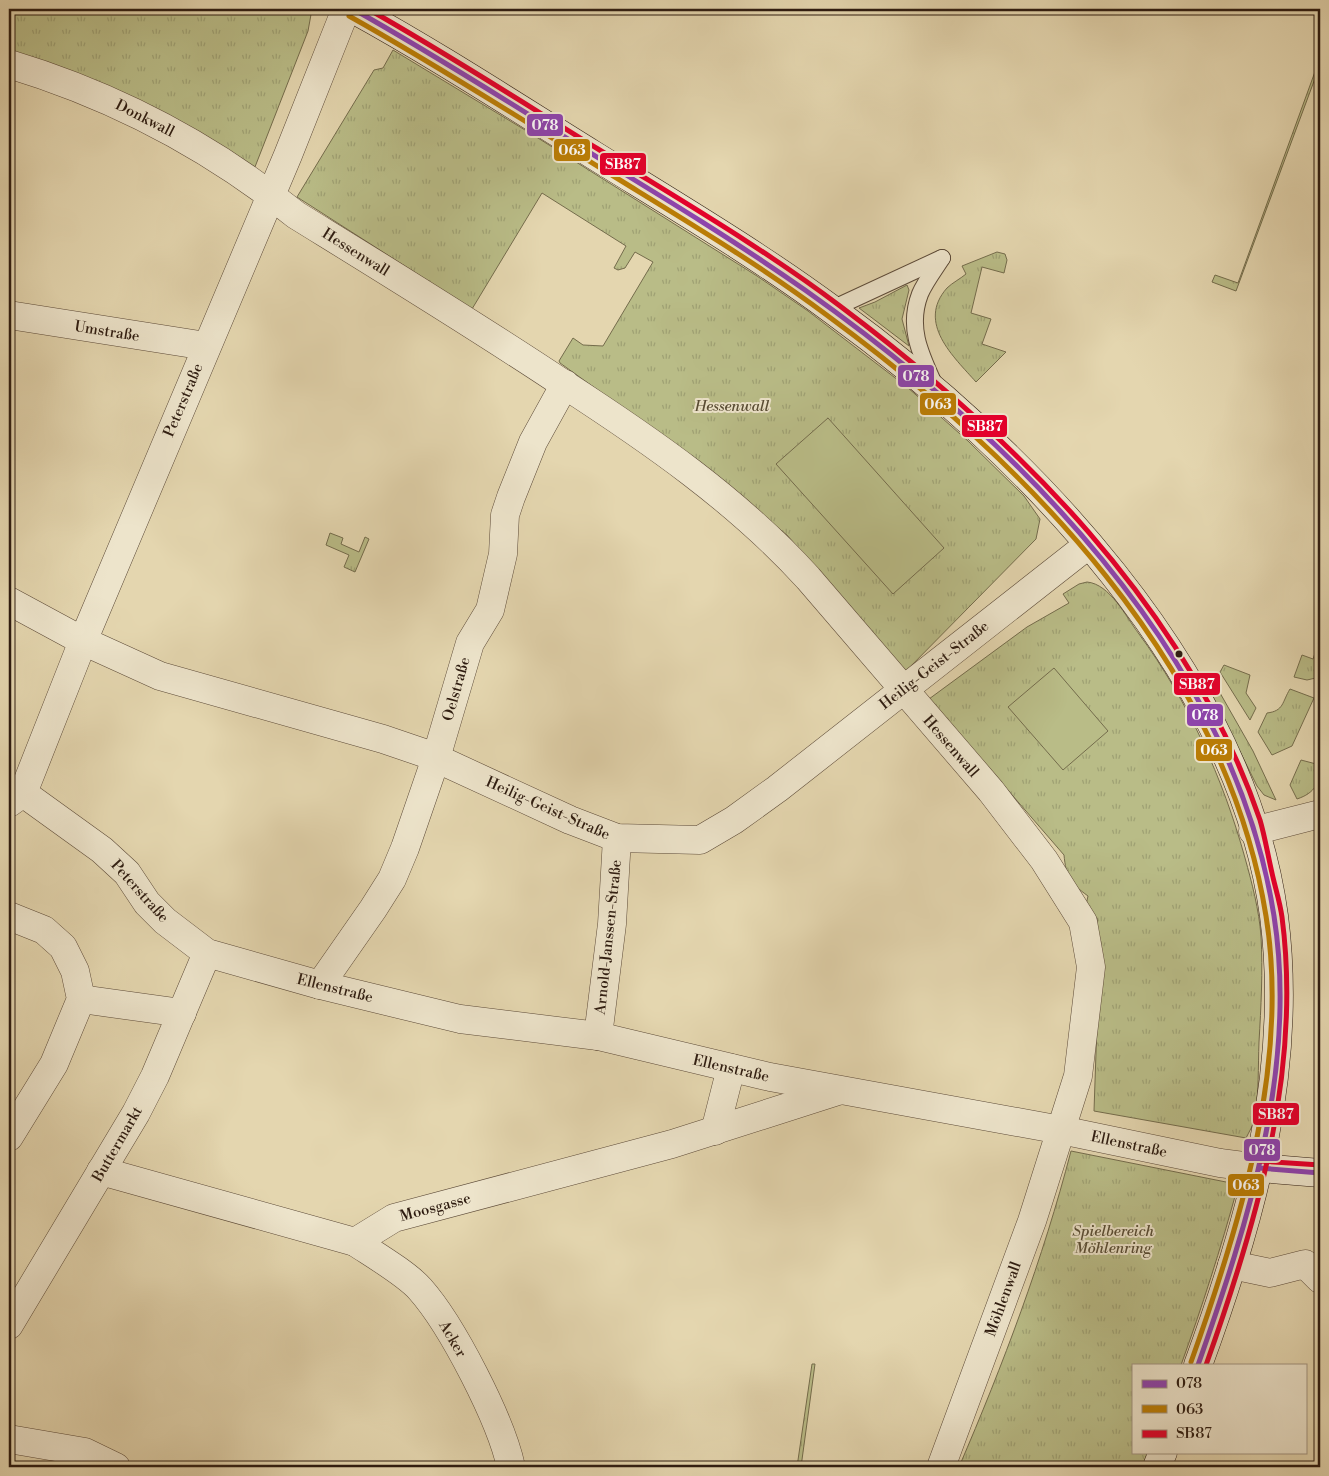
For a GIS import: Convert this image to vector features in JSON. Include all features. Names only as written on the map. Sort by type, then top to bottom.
[{"type":"street","name":"Peterstraße","points":[[207,954],[165,921],[147,902],[127,873],[102,850],[16,798],[271,195],[346,9]]},
{"type":"street","points":[[353,9],[676,206],[832,309],[970,421],[1033,484],[1088,545],[1135,604],[1180,668],[1224,751],[1242,793],[1264,868],[1273,913],[1278,958],[1278,1044],[1272,1103],[1259,1168],[1232,1265],[1198,1364]]},
{"type":"street","name":"Donkwall","points":[[9,64],[76,86],[146,117],[181,136],[271,195]]},
{"type":"street","name":"Hessenwall","points":[[271,195],[296,215],[565,384],[676,460],[770,538],[808,578],[991,791],[1044,860],[1083,922],[1091,967],[1078,1076],[1061,1130]]},
{"type":"street","name":"Umstraße","points":[[16,316],[206,346]]},
{"type":"street","name":"Oelstraße","points":[[320,985],[392,879],[405,848],[436,758],[470,643],[490,610],[503,554],[505,515],[508,506],[534,442],[565,384]]},
{"type":"street","name":"Heilig-Geist-Straße","points":[[9,601],[83,642],[160,676],[383,739],[436,758],[570,820],[617,838],[700,840],[734,820],[777,789],[1088,545]]},
{"type":"street","points":[[1253,831],[1320,814]]},
{"type":"street","name":"Arnold-Janssen-Straße","points":[[598,1036],[612,924],[617,838]]},
{"type":"street","points":[[9,916],[44,930],[63,946],[75,970],[81,999],[54,1064],[9,1136]]},
{"type":"street","name":"Ellenstraße","points":[[207,954],[320,985],[460,1019],[598,1036],[770,1078],[843,1089],[1061,1130],[1220,1163],[1320,1173]]},
{"type":"street","name":"Buttermarkt","points":[[9,1325],[136,1114],[207,954]]},
{"type":"street","points":[[81,999],[182,1013]]},
{"type":"street","points":[[715,1130],[732,1068]]},
{"type":"street","name":"Moosgasse","points":[[355,1242],[394,1218],[672,1144],[843,1089]]},
{"type":"street","name":"Möhlenwall","points":[[941,1467],[1032,1221],[1061,1130]]},
{"type":"street","points":[[101,1171],[355,1242]]},
{"type":"street","name":"Acker","points":[[355,1242],[419,1288],[448,1327],[497,1424],[511,1467]]},
{"type":"street","points":[[1232,1265],[1270,1273],[1312,1271]]},
{"type":"street","points":[[9,1439],[85,1452],[116,1467]]},
{"type":"street","points":[[1157,1467],[1163,1454]]},
{"type":"lane","points":[[832,309],[942,258],[920,293],[913,321],[920,353],[939,395]]},
{"type":"green space","points":[[9,9],[312,9],[308,31],[253,172],[9,51]]},
{"type":"green space","points":[[393,50],[530,133],[757,276],[808,311],[907,387],[968,441],[1024,496],[1040,519],[1036,539],[906,671],[787,535],[683,451],[560,363],[559,361],[573,338],[583,345],[603,346],[653,262],[635,252],[625,268],[618,270],[614,268],[626,246],[542,193],[472,309],[297,197],[374,70],[383,68]]},
{"type":"green space","points":[[1320,58],[1320,65],[1236,291],[1212,282],[1215,275],[1238,283]]},
{"type":"green space","points":[[997,252],[1005,254],[1007,260],[1004,273],[982,267],[971,313],[991,319],[982,344],[1006,352],[976,382],[958,362],[942,339],[937,327],[935,314],[938,301],[947,288],[966,274],[962,266]]},
{"type":"green space","points":[[907,285],[909,290],[902,319],[909,346],[859,308],[875,302]]},
{"type":"green space","points":[[828,418],[944,548],[893,594],[776,464]]},
{"type":"green space","points":[[330,533],[343,538],[341,544],[359,552],[365,537],[369,539],[355,572],[344,567],[349,555],[326,545]]},
{"type":"green space","points":[[1087,582],[1103,589],[1117,602],[1173,686],[1215,770],[1245,858],[1259,916],[1262,962],[1257,1099],[1254,1120],[1246,1138],[1094,1111],[1099,965],[1097,918],[1092,917],[1086,905],[1088,896],[1070,878],[1064,855],[929,699],[1027,627],[1069,603],[1063,594],[1079,584]]},
{"type":"green space","points":[[1320,638],[1320,677],[1307,680],[1294,677],[1302,655],[1313,659]]},
{"type":"green space","points":[[1224,665],[1250,675],[1246,693],[1256,708],[1250,720],[1220,672]]},
{"type":"green space","points":[[1054,668],[1108,731],[1063,770],[1008,707]]},
{"type":"green space","points":[[1290,689],[1314,698],[1292,746],[1272,755],[1258,732],[1267,713],[1280,708]]},
{"type":"green space","points":[[1220,693],[1253,751],[1276,800],[1264,795],[1257,786],[1213,697]]},
{"type":"green space","points":[[1301,760],[1320,765],[1320,771],[1317,782],[1312,790],[1297,799],[1290,785]]},
{"type":"green space","name":"Spielbereich Möhlenring","points":[[1071,1151],[1231,1183],[1237,1189],[1218,1255],[1181,1364],[1132,1364],[1132,1454],[1147,1454],[1142,1467],[959,1467],[1021,1311]]},
{"type":"green space","points":[[812,1364],[815,1364],[801,1467],[797,1467]]},
{"type":"transit line","name":"078","points":[[353,9],[477,82],[729,239],[805,290],[883,348],[960,413],[1034,483],[1102,560],[1162,641],[1213,728],[1251,820],[1274,916],[1280,973],[1279,1030],[1274,1087],[1264,1144],[1234,1256],[1198,1364]]},
{"type":"transit line","name":"SB87","points":[[368,9],[484,78],[751,244],[840,306],[906,357],[970,412],[1031,471],[1089,533],[1142,598],[1188,668],[1228,742],[1260,820],[1281,911],[1287,974],[1286,1031],[1271,1145],[1258,1201],[1242,1256],[1206,1364]]},
{"type":"transit line","name":"063","points":[[349,16],[476,91],[745,258],[801,296],[902,373],[974,435],[1043,503],[1106,576],[1162,654],[1208,736],[1244,824],[1266,916],[1272,972],[1271,1029],[1266,1086],[1256,1143],[1243,1200],[1227,1255],[1191,1362]]},
{"type":"transit line","name":"SB87","points":[[1260,1161],[1320,1165]]},
{"type":"transit line","name":"078","points":[[1259,1168],[1320,1173]]}]
